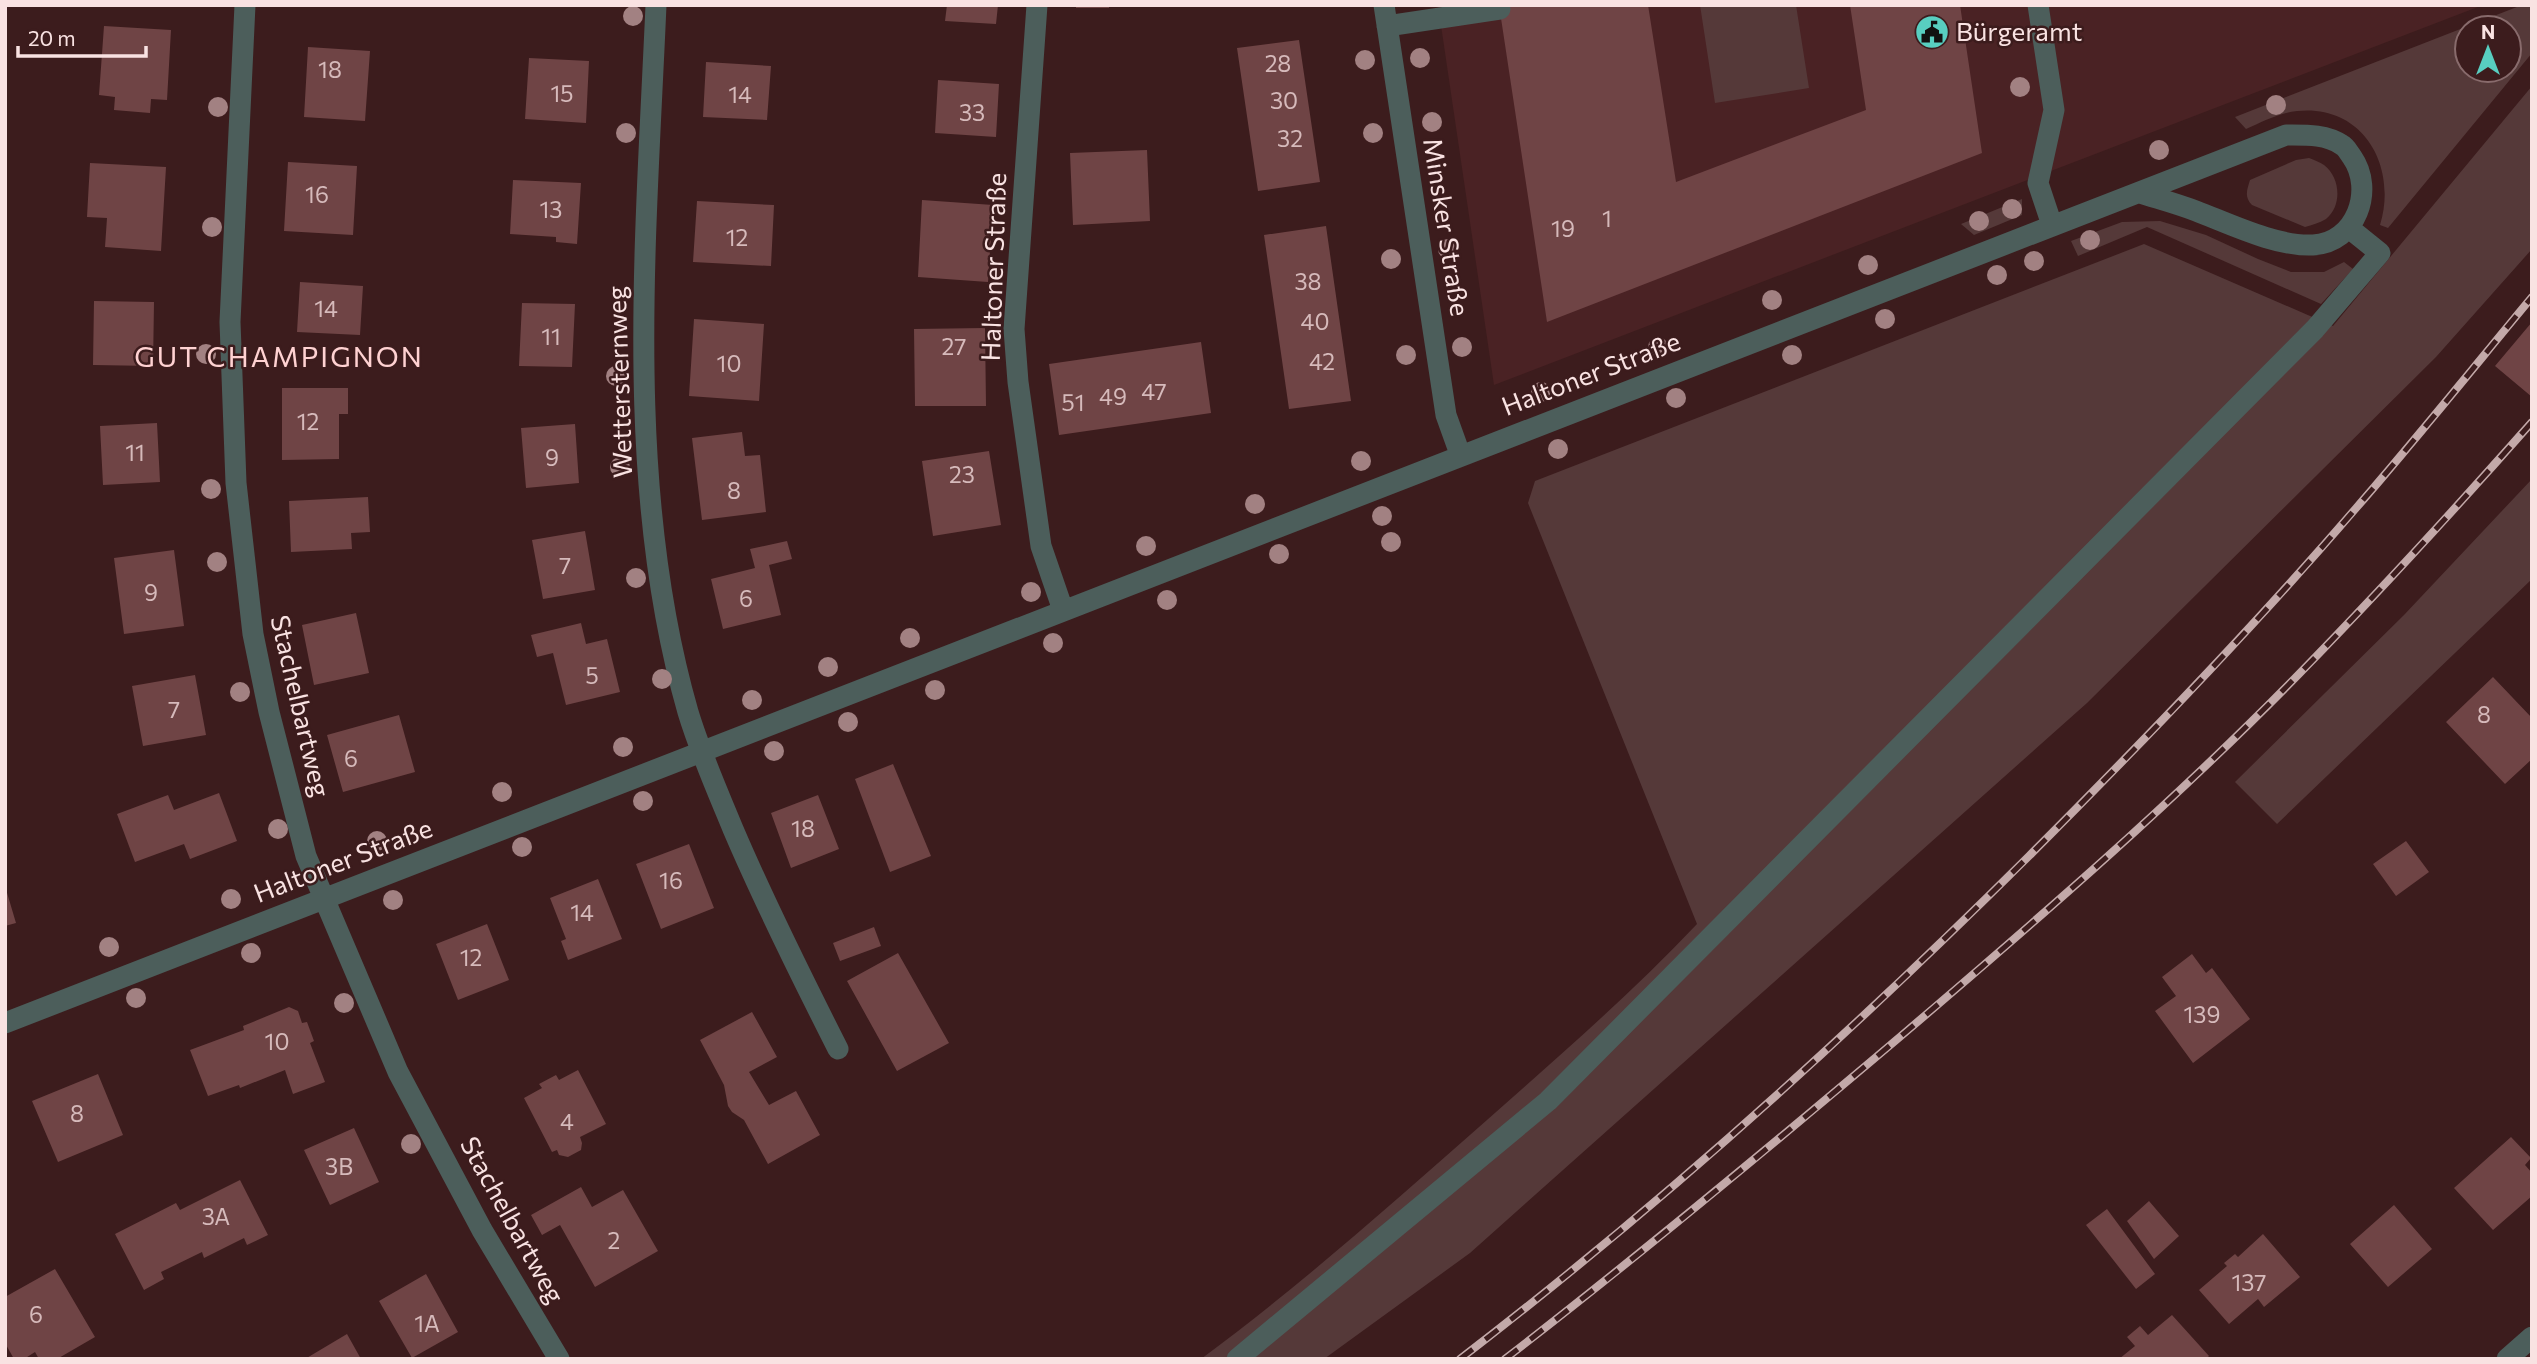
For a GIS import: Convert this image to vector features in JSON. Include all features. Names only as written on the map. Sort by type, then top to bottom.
[{"type":"street","name":"Stachelbartweg","points":[[244,5],[230,322],[236,484],[253,634],[269,712],[306,856],[398,1072],[482,1230],[559,1359]]},
{"type":"street","name":"Wettersternweg","points":[[656,5],[643,315],[645,429],[667,620],[687,710],[701,752]]},
{"type":"street","name":"Haltoner Straße","points":[[1037,5],[1014,329],[1018,382],[1041,546],[1063,610]]},
{"type":"street","points":[[2038,5],[2054,110],[2038,183],[2052,225]]},
{"type":"street","points":[[1386,16],[1500,9]]},
{"type":"street","name":"Minsker Straße","points":[[1386,16],[1446,415],[1460,454]]},
{"type":"street","name":"Haltoner Straße","points":[[5,1023],[1460,454],[2286,135],[2315,135],[2344,145],[2359,167],[2363,197],[2349,228]]},
{"type":"street","points":[[1237,1359],[1548,1101],[2306,339],[2380,253],[2349,228],[2341,237],[2314,245],[2269,239],[2140,193]]},
{"type":"street","points":[[701,752],[768,910],[838,1049]]},
{"type":"street","points":[[2507,1359],[2532,1337]]},
{"type":"shaded area","points":[[1438,5],[2483,5],[2453,14],[2453,17],[1494,385]]},
{"type":"shaded area","points":[[1700,5],[1796,5],[1809,88],[1715,103]]},
{"type":"shaded area","points":[[2522,5],[2532,5],[2532,53],[2523,64],[2523,14],[2499,14]]},
{"type":"shaded area","points":[[2453,32],[2453,84],[2506,84],[2388,228],[2380,225],[2384,181],[2379,161],[2370,143],[2357,128],[2320,111],[2297,111],[2246,129],[2235,117]]},
{"type":"shaded area","points":[[2532,86],[2532,249],[2436,357],[2087,703],[1470,1253],[1324,1359],[1201,1359],[1311,1272],[1417,1182],[1595,1024],[1697,924],[1528,503],[1535,481],[2144,244],[2333,326]]},
{"type":"shaded area","points":[[2309,158],[2324,165],[2336,184],[2335,207],[2326,219],[2305,227],[2249,202],[2247,193],[2250,180],[2296,160]]},
{"type":"shaded area","points":[[2022,199],[2022,215],[1974,235],[1961,224]]},
{"type":"shaded area","points":[[2160,221],[2206,235],[2291,272],[2324,272],[2344,262],[2353,269],[2321,304],[2147,227],[2078,256],[2071,241],[2122,222]]},
{"type":"shaded area","points":[[2532,479],[2532,579],[2277,824],[2235,782],[2404,615]]},
{"type":"building","points":[[947,5],[998,5],[996,24],[945,21]]},
{"type":"building","points":[[1076,5],[1109,5],[1109,8],[1076,8]]},
{"type":"building","points":[[1499,5],[1648,5],[1676,182],[1866,110],[1850,5],[1960,5],[1982,153],[1547,322]]},
{"type":"building","points":[[104,26],[171,30],[167,100],[151,99],[150,113],[114,110],[115,97],[99,95]]},
{"type":"building","points":[[1299,40],[1320,182],[1258,191],[1237,48]]},
{"type":"building","points":[[308,47],[370,51],[365,121],[304,117]]},
{"type":"building","points":[[529,58],[589,61],[586,123],[525,119]]},
{"type":"building","points":[[706,62],[771,66],[767,120],[703,117]]},
{"type":"building","points":[[938,80],[999,84],[996,137],[935,133]]},
{"type":"building","points":[[1147,150],[1150,221],[1073,225],[1070,153]]},
{"type":"building","points":[[288,162],[357,166],[353,235],[284,231]]},
{"type":"building","points":[[90,163],[166,167],[161,251],[105,247],[107,218],[87,217]]},
{"type":"building","points":[[513,180],[581,183],[577,244],[556,242],[556,237],[510,234]]},
{"type":"building","points":[[922,200],[993,205],[988,282],[918,277]]},
{"type":"building","points":[[697,201],[774,205],[771,266],[693,262]]},
{"type":"building","points":[[1326,226],[1351,401],[1289,409],[1264,235]]},
{"type":"building","points":[[300,282],[363,286],[360,335],[297,332]]},
{"type":"building","points":[[94,301],[154,302],[153,366],[93,365]]},
{"type":"building","points":[[522,303],[575,304],[572,367],[519,366]]},
{"type":"building","points":[[694,319],[764,324],[759,401],[689,396]]},
{"type":"building","points":[[2532,322],[2532,397],[2495,366]]},
{"type":"building","points":[[985,328],[986,406],[915,406],[914,329]]},
{"type":"building","points":[[1201,342],[1211,413],[1059,435],[1049,364]]},
{"type":"building","points":[[282,388],[348,388],[348,414],[339,414],[339,459],[282,460]]},
{"type":"building","points":[[157,423],[160,482],[103,485],[100,426]]},
{"type":"building","points":[[575,424],[579,483],[526,488],[521,428]]},
{"type":"building","points":[[742,432],[745,456],[760,455],[766,512],[702,520],[692,438]]},
{"type":"building","points":[[989,451],[1001,525],[933,536],[922,461]]},
{"type":"building","points":[[368,497],[370,532],[351,533],[352,549],[291,552],[289,501]]},
{"type":"building","points":[[585,531],[595,590],[543,599],[532,540]]},
{"type":"building","points":[[787,541],[792,559],[769,565],[781,615],[723,629],[711,579],[755,568],[750,549]]},
{"type":"building","points":[[174,550],[184,626],[124,634],[114,558]]},
{"type":"building","points":[[356,613],[369,673],[314,685],[302,625]]},
{"type":"building","points":[[581,623],[586,644],[607,639],[620,692],[566,705],[553,653],[537,657],[531,635]]},
{"type":"building","points":[[195,675],[206,735],[143,746],[132,686]]},
{"type":"building","points":[[2493,677],[2532,718],[2532,759],[2505,784],[2446,722]]},
{"type":"building","points":[[399,715],[415,772],[343,792],[327,735]]},
{"type":"building","points":[[893,764],[931,856],[890,872],[855,779]]},
{"type":"building","points":[[219,793],[237,841],[190,859],[184,844],[135,862],[117,814],[168,795],[174,810]]},
{"type":"building","points":[[818,795],[839,849],[791,868],[771,813]]},
{"type":"building","points":[[2406,841],[2429,872],[2396,896],[2373,864]]},
{"type":"building","points":[[689,844],[714,908],[661,929],[636,864]]},
{"type":"building","points":[[598,879],[622,939],[568,960],[561,941],[566,939],[550,898]]},
{"type":"building","points":[[5,886],[16,923],[5,926]]},
{"type":"building","points":[[487,924],[509,980],[458,1000],[436,944]]},
{"type":"building","points":[[874,927],[881,946],[840,961],[833,943]]},
{"type":"building","points":[[898,953],[949,1043],[897,1071],[847,981]]},
{"type":"building","points":[[2192,954],[2206,973],[2212,968],[2250,1019],[2193,1063],[2155,1011],[2176,996],[2162,977]]},
{"type":"building","points":[[289,1007],[298,1011],[302,1023],[307,1022],[314,1041],[310,1043],[325,1082],[293,1094],[285,1070],[240,1088],[239,1085],[208,1096],[190,1050],[244,1030],[243,1026]]},
{"type":"building","points":[[752,1012],[777,1057],[749,1072],[769,1105],[796,1091],[820,1135],[768,1164],[744,1120],[728,1106],[724,1085],[700,1040]]},
{"type":"building","points":[[578,1070],[606,1124],[580,1137],[581,1150],[568,1157],[559,1155],[557,1150],[552,1152],[524,1098],[542,1088],[539,1084],[556,1075],[559,1080]]},
{"type":"building","points":[[98,1074],[123,1135],[58,1162],[32,1101]]},
{"type":"building","points":[[354,1128],[379,1182],[330,1205],[304,1150]]},
{"type":"building","points":[[2511,1137],[2531,1158],[2525,1165],[2532,1173],[2532,1196],[2493,1230],[2454,1188]]},
{"type":"building","points":[[240,1180],[268,1235],[247,1245],[244,1238],[204,1258],[202,1252],[161,1272],[164,1279],[144,1290],[115,1234],[176,1203],[180,1210]]},
{"type":"building","points":[[581,1187],[592,1207],[623,1190],[658,1251],[595,1287],[560,1225],[542,1235],[531,1215]]},
{"type":"building","points":[[2149,1201],[2179,1236],[2154,1259],[2127,1221]]},
{"type":"building","points":[[2394,1205],[2432,1249],[2388,1287],[2350,1244]]},
{"type":"building","points":[[2107,1209],[2155,1274],[2136,1289],[2086,1225]]},
{"type":"building","points":[[2263,1234],[2300,1277],[2264,1307],[2258,1299],[2229,1324],[2199,1290],[2227,1266],[2224,1263],[2235,1254],[2238,1257]]},
{"type":"building","points":[[55,1269],[95,1337],[57,1359],[39,1359],[35,1352],[24,1359],[14,1359],[5,1343],[5,1297]]},
{"type":"building","points":[[426,1274],[458,1332],[412,1358],[379,1301]]},
{"type":"building","points":[[2172,1315],[2209,1356],[2206,1359],[2119,1359],[2135,1346],[2127,1337],[2140,1326],[2148,1335]]},
{"type":"building","points":[[347,1334],[361,1359],[305,1359]]},
{"type":"railway","points":[[1460,1359],[1609,1240],[1753,1116],[1893,988],[2029,856],[2155,728],[2278,597],[2379,481],[2532,297]]},
{"type":"railway","points":[[1505,1359],[1754,1159],[2104,860],[2252,722],[2417,550],[2532,422]]},
{"type":"place","name":"Bürgeramt","points":[[1932,32]]},
{"type":"district","name":"GUT CHAMPIGNON","points":[[279,357]]}]
